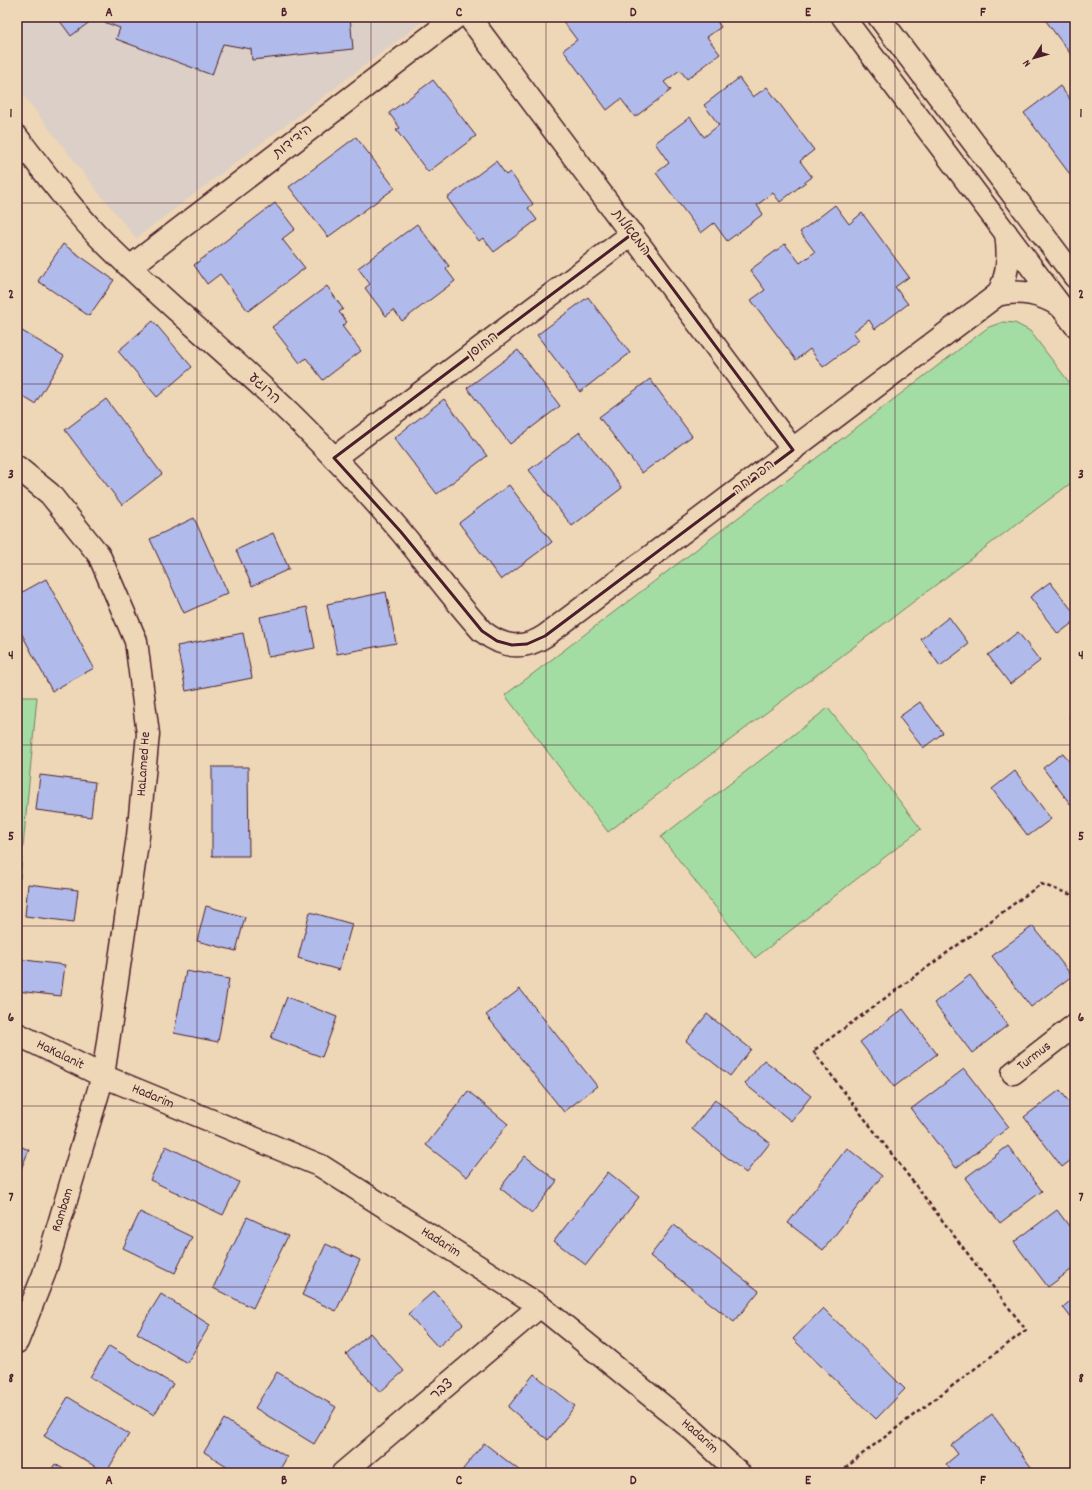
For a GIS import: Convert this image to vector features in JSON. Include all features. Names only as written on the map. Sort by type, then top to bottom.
[{"type":"street","name":"הידידות","points":[[130,267],[456,17]]},
{"type":"street","name":"המשאלות","points":[[469,17],[793,450]]},
{"type":"street","points":[[843,17],[1075,325]]},
{"type":"street","points":[[879,17],[1075,277]]},
{"type":"street","name":"הרוגע","points":[[17,137],[70,203],[102,239],[172,307],[265,390],[334,458],[401,532],[482,631],[490,637],[505,644]]},
{"type":"street","name":"הפריחה","points":[[505,644],[512,646],[527,644],[539,640],[545,636],[997,295],[1005,280],[1007,268],[1006,233]]},
{"type":"street","name":"החוסן","points":[[334,458],[632,234]]},
{"type":"street","name":"הפריחה","points":[[997,295],[1011,292],[1029,293],[1052,301],[1060,306]]},
{"type":"street","name":"HaLamed He","points":[[17,467],[50,494],[99,555],[136,641],[148,734],[138,836],[103,1076]]},
{"type":"street","name":"Turmus","points":[[1013,1073],[1075,1025]]},
{"type":"street","name":"HaKalanit","points":[[17,1034],[103,1076]]},
{"type":"street","name":"Hadarim","points":[[103,1076],[321,1166],[540,1306],[694,1431],[738,1473]]},
{"type":"street","name":"Rambam","points":[[17,1342],[44,1274],[103,1076]]},
{"type":"street","name":"צבר","points":[[343,1473],[540,1306]]},
{"type":"path","points":[[840,1473],[860,1455],[1026,1330],[813,1051],[1041,884],[1075,896]]},
{"type":"highlighted area","points":[[632,234],[793,450],[545,636],[527,644],[512,645],[497,641],[482,631],[401,532],[334,458]]},
{"type":"shaded area","points":[[17,17],[425,17],[426,19],[136,238],[99,193],[17,87]]},
{"type":"green space","points":[[1003,322],[1015,323],[1030,331],[1075,390],[1075,480],[608,832],[505,695],[982,332],[989,327]]},
{"type":"green space","points":[[17,697],[37,697],[20,879],[17,877]]},
{"type":"green space","points":[[828,708],[921,829],[755,958],[661,837]]},
{"type":"building","points":[[57,17],[96,17],[71,36]]},
{"type":"building","points":[[100,17],[350,17],[353,49],[252,60],[251,49],[223,44],[212,75],[116,39],[120,28],[104,22]]},
{"type":"building","points":[[566,17],[714,17],[721,27],[707,37],[720,54],[687,79],[680,70],[664,82],[671,90],[635,117],[621,99],[607,110],[563,50],[577,40],[562,20]]},
{"type":"building","points":[[1043,17],[1075,17],[1075,60]]},
{"type":"building","points":[[739,78],[753,97],[767,87],[814,150],[800,161],[812,177],[780,202],[773,193],[757,205],[763,214],[727,241],[714,223],[701,233],[656,173],[669,163],[655,143],[690,117],[704,137],[719,125],[704,105]]},
{"type":"building","points":[[433,80],[476,136],[428,172],[396,130],[400,128],[389,113]]},
{"type":"building","points":[[1060,86],[1075,106],[1075,181],[1024,113]]},
{"type":"building","points":[[356,137],[395,188],[328,237],[289,187]]},
{"type":"building","points":[[496,161],[506,175],[510,172],[533,204],[528,208],[537,220],[494,252],[483,238],[479,241],[447,198]]},
{"type":"building","points":[[275,203],[295,229],[282,239],[305,268],[248,311],[220,274],[207,284],[194,265]]},
{"type":"building","points":[[835,205],[849,224],[862,213],[909,277],[895,287],[908,304],[875,329],[869,320],[853,332],[859,340],[823,367],[810,349],[796,360],[751,300],[765,290],[750,270],[785,244],[800,263],[815,252],[800,232]]},
{"type":"building","points":[[417,224],[449,266],[446,269],[455,281],[402,321],[394,310],[386,316],[365,288],[370,284],[358,268]]},
{"type":"building","points":[[63,244],[114,280],[89,316],[38,281]]},
{"type":"building","points":[[327,286],[343,309],[339,312],[347,322],[342,326],[361,351],[323,380],[306,358],[300,363],[272,327]]},
{"type":"building","points":[[588,297],[630,353],[580,392],[537,335]]},
{"type":"building","points":[[153,321],[192,367],[157,397],[118,351]]},
{"type":"building","points":[[17,328],[64,356],[35,404],[17,393]]},
{"type":"building","points":[[518,350],[560,406],[510,444],[467,388]]},
{"type":"building","points":[[650,379],[692,436],[642,473],[599,417]]},
{"type":"building","points":[[106,399],[162,474],[122,505],[65,430]]},
{"type":"building","points":[[444,399],[487,456],[437,494],[394,438]]},
{"type":"building","points":[[580,432],[622,488],[572,526],[529,470]]},
{"type":"building","points":[[509,485],[552,542],[501,580],[459,523]]},
{"type":"building","points":[[194,518],[228,593],[184,613],[150,539]]},
{"type":"building","points":[[273,533],[289,569],[252,586],[236,550]]},
{"type":"building","points":[[46,579],[94,668],[52,691],[17,625],[17,595]]},
{"type":"building","points":[[1050,582],[1075,614],[1075,621],[1058,634],[1030,597]]},
{"type":"building","points":[[386,592],[396,643],[337,654],[327,604]]},
{"type":"building","points":[[307,607],[315,648],[268,657],[260,617]]},
{"type":"building","points":[[949,617],[969,644],[940,666],[921,639]]},
{"type":"building","points":[[1018,632],[1040,661],[1010,684],[988,655]]},
{"type":"building","points":[[243,633],[252,678],[186,691],[177,646]]},
{"type":"building","points":[[920,702],[943,733],[923,748],[899,717]]},
{"type":"building","points":[[1075,712],[1075,725],[1069,717]]},
{"type":"building","points":[[1063,753],[1075,769],[1075,802],[1071,805],[1043,768]]},
{"type":"building","points":[[212,767],[248,767],[249,856],[212,856]]},
{"type":"building","points":[[1015,771],[1051,819],[1028,836],[992,789]]},
{"type":"building","points":[[40,775],[95,782],[91,817],[36,810]]},
{"type":"building","points":[[28,884],[78,890],[74,922],[25,916]]},
{"type":"building","points":[[206,906],[245,917],[236,951],[197,941]]},
{"type":"building","points":[[310,912],[352,924],[339,970],[298,958]]},
{"type":"building","points":[[1033,926],[1072,976],[1031,1007],[992,956]]},
{"type":"building","points":[[17,959],[65,965],[61,996],[17,991]]},
{"type":"building","points":[[186,971],[229,979],[218,1042],[174,1033]]},
{"type":"building","points":[[970,975],[1008,1025],[972,1053],[934,1003]]},
{"type":"building","points":[[520,989],[597,1086],[564,1112],[486,1015]]},
{"type":"building","points":[[287,997],[337,1017],[322,1057],[271,1038]]},
{"type":"building","points":[[903,1009],[937,1054],[894,1087],[860,1042]]},
{"type":"building","points":[[707,1014],[751,1049],[730,1076],[686,1041]]},
{"type":"building","points":[[764,1060],[811,1096],[791,1121],[745,1084]]},
{"type":"building","points":[[964,1069],[1009,1127],[956,1168],[911,1109]]},
{"type":"building","points":[[1060,1090],[1075,1110],[1075,1157],[1062,1167],[1024,1117]]},
{"type":"building","points":[[468,1091],[508,1124],[467,1177],[426,1145]]},
{"type":"building","points":[[715,1100],[770,1143],[746,1173],[692,1129]]},
{"type":"building","points":[[17,1145],[29,1150],[18,1176],[17,1176]]},
{"type":"building","points":[[166,1146],[239,1182],[223,1215],[150,1180]]},
{"type":"building","points":[[1008,1146],[1042,1191],[1000,1223],[965,1178]]},
{"type":"building","points":[[847,1148],[882,1176],[823,1250],[788,1223]]},
{"type":"building","points":[[525,1156],[557,1181],[532,1213],[500,1188]]},
{"type":"building","points":[[608,1172],[639,1197],[586,1265],[554,1241]]},
{"type":"building","points":[[1057,1210],[1075,1234],[1075,1267],[1048,1287],[1014,1242]]},
{"type":"building","points":[[140,1212],[192,1237],[175,1273],[123,1248]]},
{"type":"building","points":[[247,1217],[288,1236],[253,1308],[213,1288]]},
{"type":"building","points":[[674,1225],[759,1291],[734,1322],[650,1256]]},
{"type":"building","points":[[326,1244],[360,1260],[336,1311],[302,1295]]},
{"type":"building","points":[[434,1291],[463,1324],[438,1347],[408,1314]]},
{"type":"building","points":[[161,1294],[210,1325],[187,1363],[137,1333]]},
{"type":"building","points":[[1075,1297],[1075,1323],[1063,1307]]},
{"type":"building","points":[[823,1308],[905,1389],[876,1419],[793,1339]]},
{"type":"building","points":[[370,1333],[404,1371],[380,1392],[346,1354]]},
{"type":"building","points":[[109,1346],[173,1384],[154,1415],[90,1377]]},
{"type":"building","points":[[277,1372],[336,1407],[314,1444],[255,1408]]},
{"type":"building","points":[[534,1374],[575,1406],[548,1440],[508,1407]]},
{"type":"building","points":[[68,1397],[129,1434],[106,1473],[44,1436]]},
{"type":"building","points":[[992,1414],[1031,1467],[1023,1473],[953,1473],[946,1464],[958,1454],[951,1445]]},
{"type":"building","points":[[224,1419],[287,1457],[278,1473],[238,1473],[204,1452]]},
{"type":"building","points":[[484,1443],[520,1471],[518,1473],[460,1473]]},
{"type":"building","points":[[55,1464],[70,1473],[49,1473]]}]
